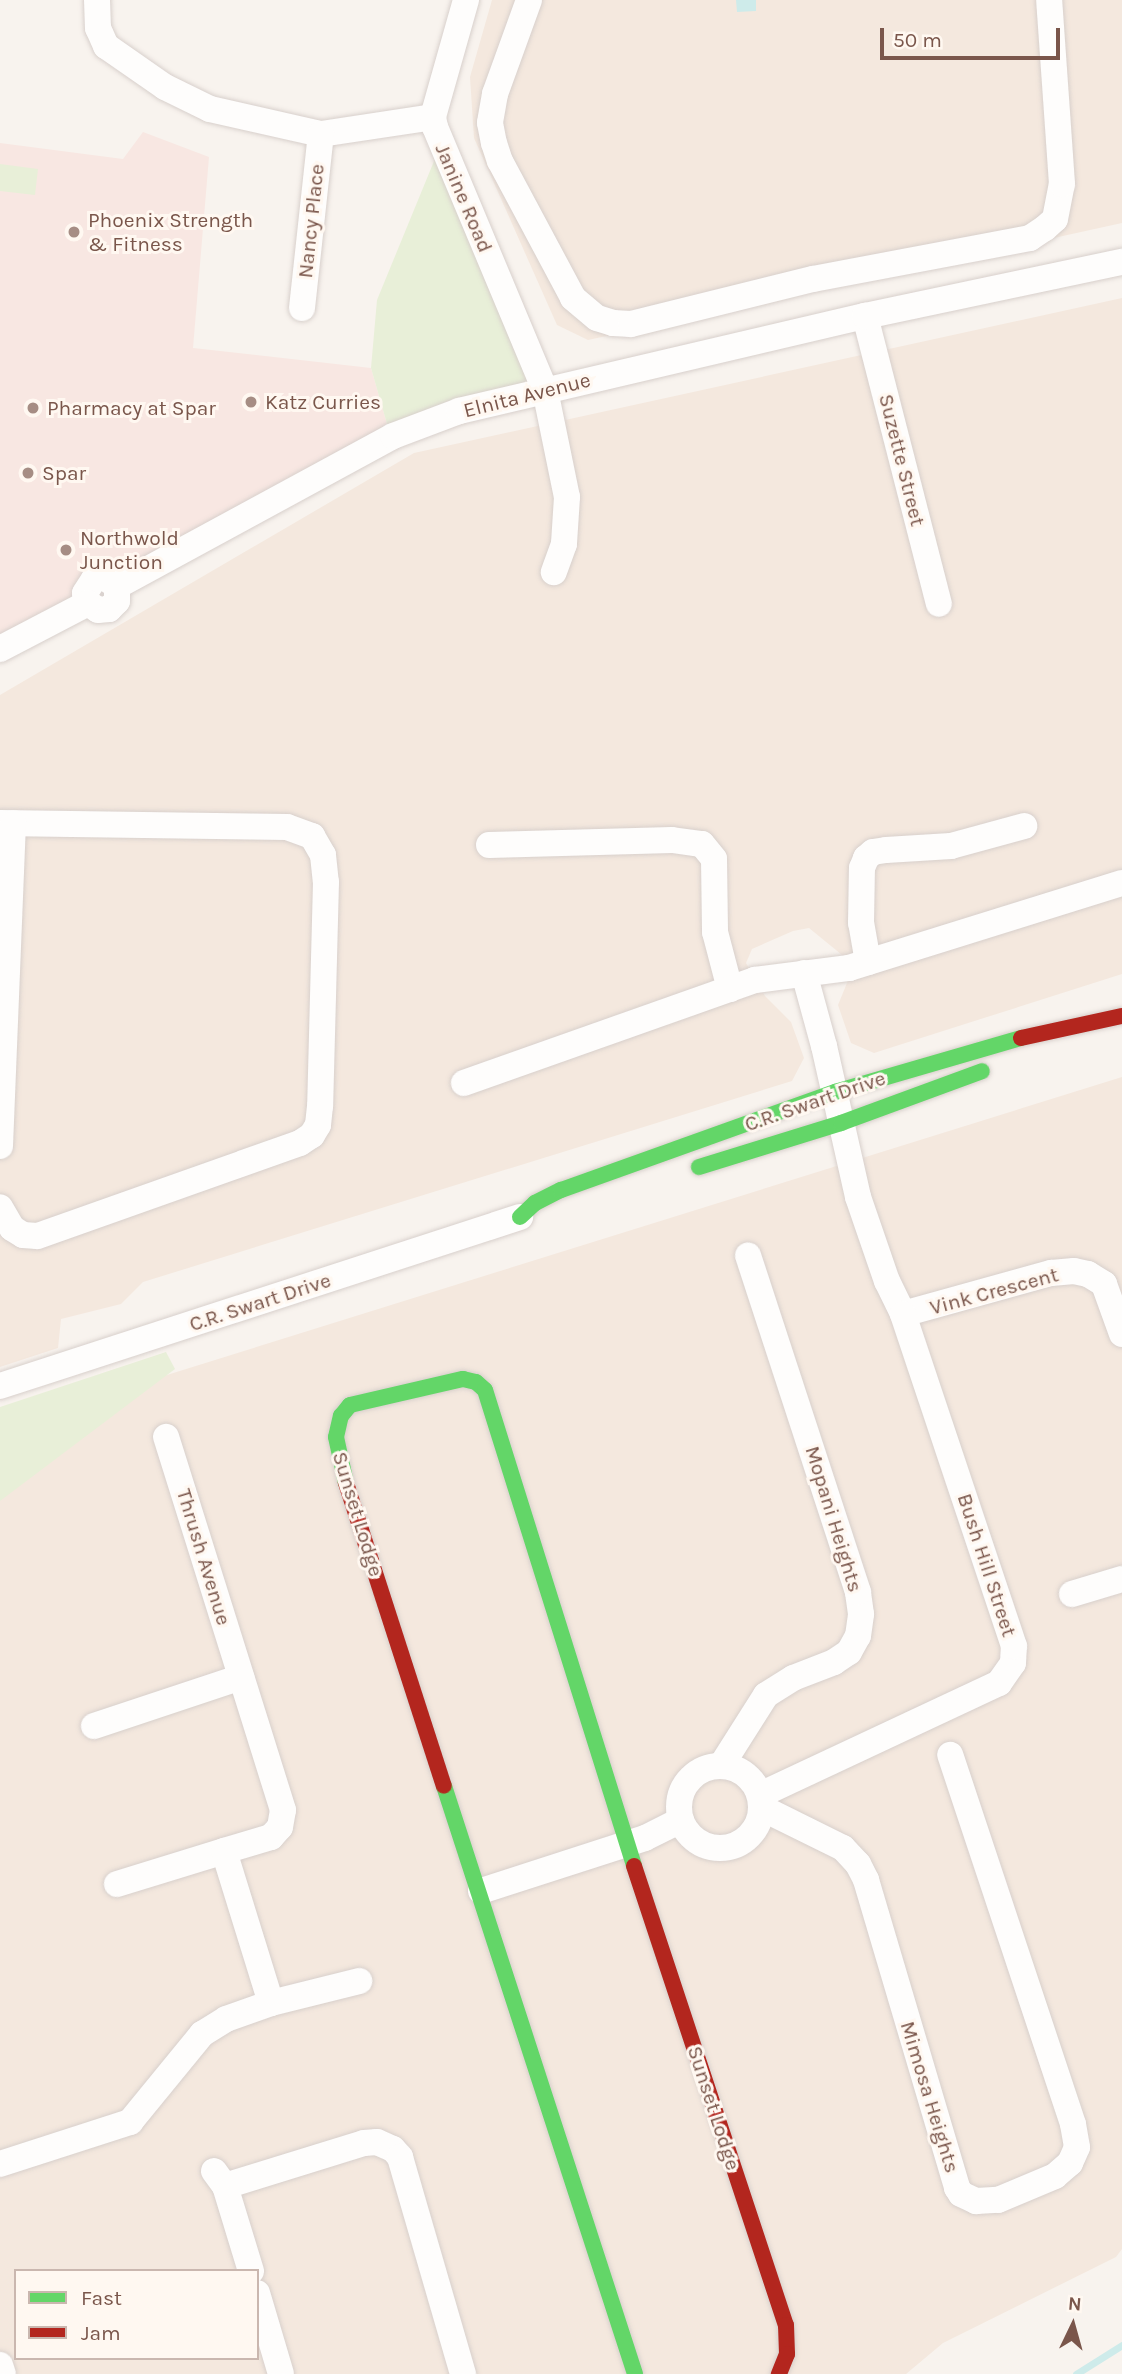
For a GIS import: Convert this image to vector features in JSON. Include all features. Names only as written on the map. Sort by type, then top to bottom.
[{"type":"street","points":[[97,0],[98,29],[106,46],[165,87],[209,108],[321,134],[433,117]]},
{"type":"street","name":"Janine Road","points":[[466,0],[433,117],[437,134],[545,390],[567,497],[565,544],[554,572]]},
{"type":"street","points":[[529,0],[495,94],[489,123],[494,143],[500,161],[573,299],[597,318],[613,324],[631,324],[813,279],[1030,238],[1045,228],[1055,219],[1062,184],[1049,0]]},
{"type":"street","name":"Nancy Place","points":[[302,308],[321,134]]},
{"type":"street","name":"Elnita Avenue","points":[[0,649],[88,603],[97,610],[109,609],[117,601],[117,586],[393,436],[459,411],[865,316],[1122,262]]},
{"type":"street","name":"Suzette Street","points":[[865,316],[939,604]]},
{"type":"street","points":[[0,1146],[7,823],[287,827],[312,836],[323,855],[326,882],[320,1106],[317,1125],[312,1135],[300,1143],[37,1236],[23,1236],[12,1228],[0,1207]]},
{"type":"street","points":[[868,962],[861,923],[862,868],[866,858],[873,852],[886,850],[951,846],[1024,826]]},
{"type":"street","points":[[489,845],[672,840],[702,844],[714,859],[715,932],[730,989]]},
{"type":"street","points":[[464,1083],[755,981],[849,968],[1122,883]]},
{"type":"street","name":"Vink Crescent","points":[[804,973],[835,1092],[858,1197],[887,1281],[903,1314],[1051,1273],[1074,1271],[1088,1274],[1104,1284],[1122,1335]]},
{"type":"street","name":"C.R. Swart Drive","points":[[520,1217],[535,1203],[561,1190],[835,1092],[996,1043],[1122,1016]]},
{"type":"street","points":[[1058,1047],[1122,1025]]},
{"type":"street","name":"C.R. Swart Drive","points":[[681,1173],[841,1123],[992,1067]]},
{"type":"street","name":"C.R. Swart Drive","points":[[0,1386],[520,1217],[551,1213]]},
{"type":"street","name":"Mopani Heights","points":[[720,1766],[766,1695],[793,1678],[835,1662],[849,1652],[858,1636],[861,1614],[858,1592],[748,1255]]},
{"type":"street","name":"Bush Hill Street","points":[[761,1802],[999,1683],[1013,1663],[1014,1646],[903,1314]]},
{"type":"street","name":"Sunset Lodge","points":[[635,2374],[481,1891],[343,1474],[336,1437],[341,1416],[350,1405],[463,1379],[476,1382],[485,1390],[626,1843],[786,2325],[787,2354],[779,2374]]},
{"type":"street","name":"Thrush Avenue","points":[[117,1884],[271,1837],[279,1826],[283,1810],[166,1437]]},
{"type":"street","points":[[1072,1594],[1122,1578]]},
{"type":"street","points":[[94,1726],[241,1676]]},
{"type":"street","name":"Mimosa Heights","points":[[761,1802],[844,1848],[858,1864],[866,1880],[957,2188],[961,2194],[976,2201],[998,2200],[1055,2176],[1070,2163],[1077,2147],[1073,2124],[950,1755]]},
{"type":"street","points":[[720,1766],[745,1774],[761,1802],[759,1823],[752,1835],[727,1849],[712,1848],[699,1843],[688,1833],[681,1821],[680,1795],[686,1783],[696,1773],[720,1766]]},
{"type":"street","points":[[481,1891],[626,1843],[681,1821]]},
{"type":"street","points":[[224,1851],[271,2003]]},
{"type":"street","points":[[0,2164],[130,2122],[202,2034],[226,2019],[271,2003],[359,1981]]},
{"type":"street","points":[[250,2269],[220,2179],[364,2143],[377,2142],[393,2149],[400,2157],[463,2374]]},
{"type":"street","points":[[259,2300],[281,2374]]},
{"type":"street","points":[[0,2365],[3,2374]]},
{"type":"shaded area","points":[[492,0],[1122,0],[1122,223],[588,340],[557,325],[474,138],[470,77]]},
{"type":"shaded area","name":"Northwold Junction","points":[[143,132],[209,157],[193,348],[371,368],[389,431],[0,645],[0,143],[123,159]]},
{"type":"shaded area","points":[[1122,298],[1122,974],[874,1053],[851,1043],[838,1005],[847,983],[847,959],[809,928],[793,931],[752,949],[746,963],[765,996],[791,1022],[804,1058],[792,1081],[143,1282],[121,1304],[61,1319],[58,1348],[0,1367],[0,695],[414,453]]},
{"type":"shaded area","points":[[1122,1077],[1122,2249],[1116,2257],[943,2343],[906,2374],[0,2374],[0,1427]]},
{"type":"green space","points":[[439,149],[538,385],[389,431],[371,368],[377,300]]},
{"type":"green space","points":[[0,164],[38,169],[35,195],[0,191]]},
{"type":"green space","points":[[166,1352],[175,1369],[0,1501],[0,1407]]},
{"type":"water","points":[[736,0],[756,0],[756,11],[737,12]]},
{"type":"waterway","points":[[1076,2374],[1122,2345]]},
{"type":"traffic: fast","points":[[520,1217],[535,1203],[561,1190],[835,1092],[1021,1038]]},
{"type":"traffic: fast","points":[[699,1167],[841,1123],[982,1071]]},
{"type":"traffic: fast","points":[[346,1483],[336,1437],[341,1416],[350,1405],[463,1379],[476,1382],[485,1390],[634,1866]]},
{"type":"traffic: fast","points":[[444,1786],[635,2374]]},
{"type":"traffic: jam","points":[[1021,1038],[1122,1016]]},
{"type":"traffic: jam","points":[[346,1483],[444,1786]]},
{"type":"traffic: jam","points":[[634,1866],[786,2325],[787,2354],[779,2374]]},
{"type":"place","name":"Phoenix Strength & Fitness","points":[[74,232]]},
{"type":"place","name":"Katz Curries","points":[[251,402]]},
{"type":"place","name":"Pharmacy at Spar","points":[[33,408]]},
{"type":"place","name":"Spar","points":[[28,473]]},
{"type":"place","name":"Northwold Junction","points":[[66,550]]}]
